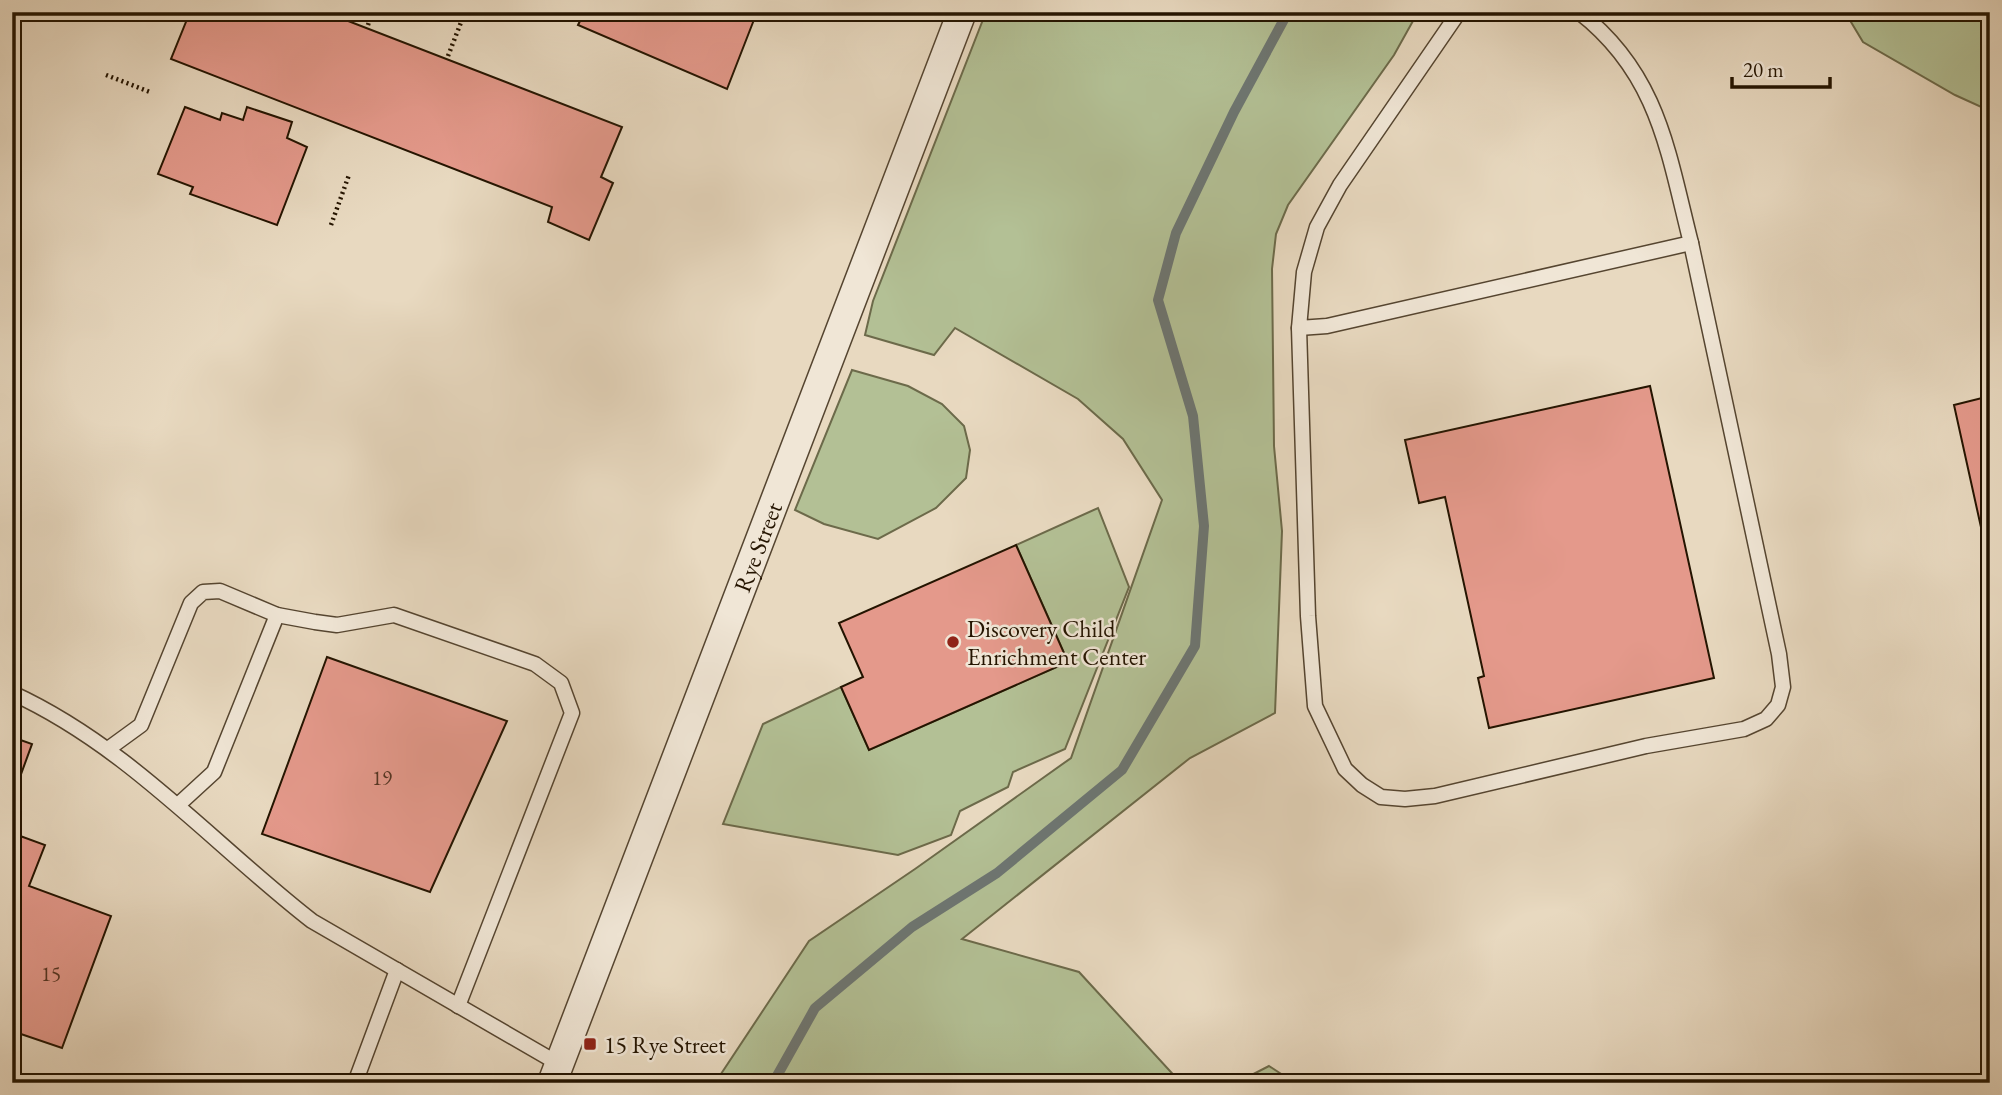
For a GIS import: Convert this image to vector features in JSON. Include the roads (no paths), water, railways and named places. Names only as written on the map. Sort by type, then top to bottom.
[{"type":"street","name":"Rye Street","points":[[555,1073],[962,12]]},
{"type":"lane","points":[[1459,12],[1340,185],[1317,227],[1304,272],[1299,328],[1308,616],[1315,706],[1345,769],[1362,785],[1381,797],[1405,799],[1435,796],[1646,746],[1744,729],[1766,719],[1778,705],[1783,687],[1779,654],[1692,243],[1660,122],[1648,95],[1615,45],[1579,12]]},
{"type":"lane","points":[[1299,328],[1327,326],[1692,243]]},
{"type":"lane","points":[[108,749],[141,725],[191,603],[203,592],[220,592],[276,615],[337,625],[394,615],[535,664],[561,682],[572,713],[458,1006]]},
{"type":"lane","points":[[178,805],[214,772],[276,615]]},
{"type":"lane","points":[[12,694],[29,701],[108,749],[178,805],[270,888],[312,921],[458,1006],[555,1073]]},
{"type":"lane","points":[[355,1083],[397,970]]},
{"type":"waterway","points":[[773,1083],[815,1008],[912,927],[997,873],[1122,770],[1195,646],[1204,526],[1193,416],[1158,300],[1176,233],[1234,112],[1288,12]]},
{"type":"place","name":"Discovery Child Enrichment Center","points":[[953,642]]},
{"type":"place","name":"15 Rye Street","points":[[590,1044]]}]
